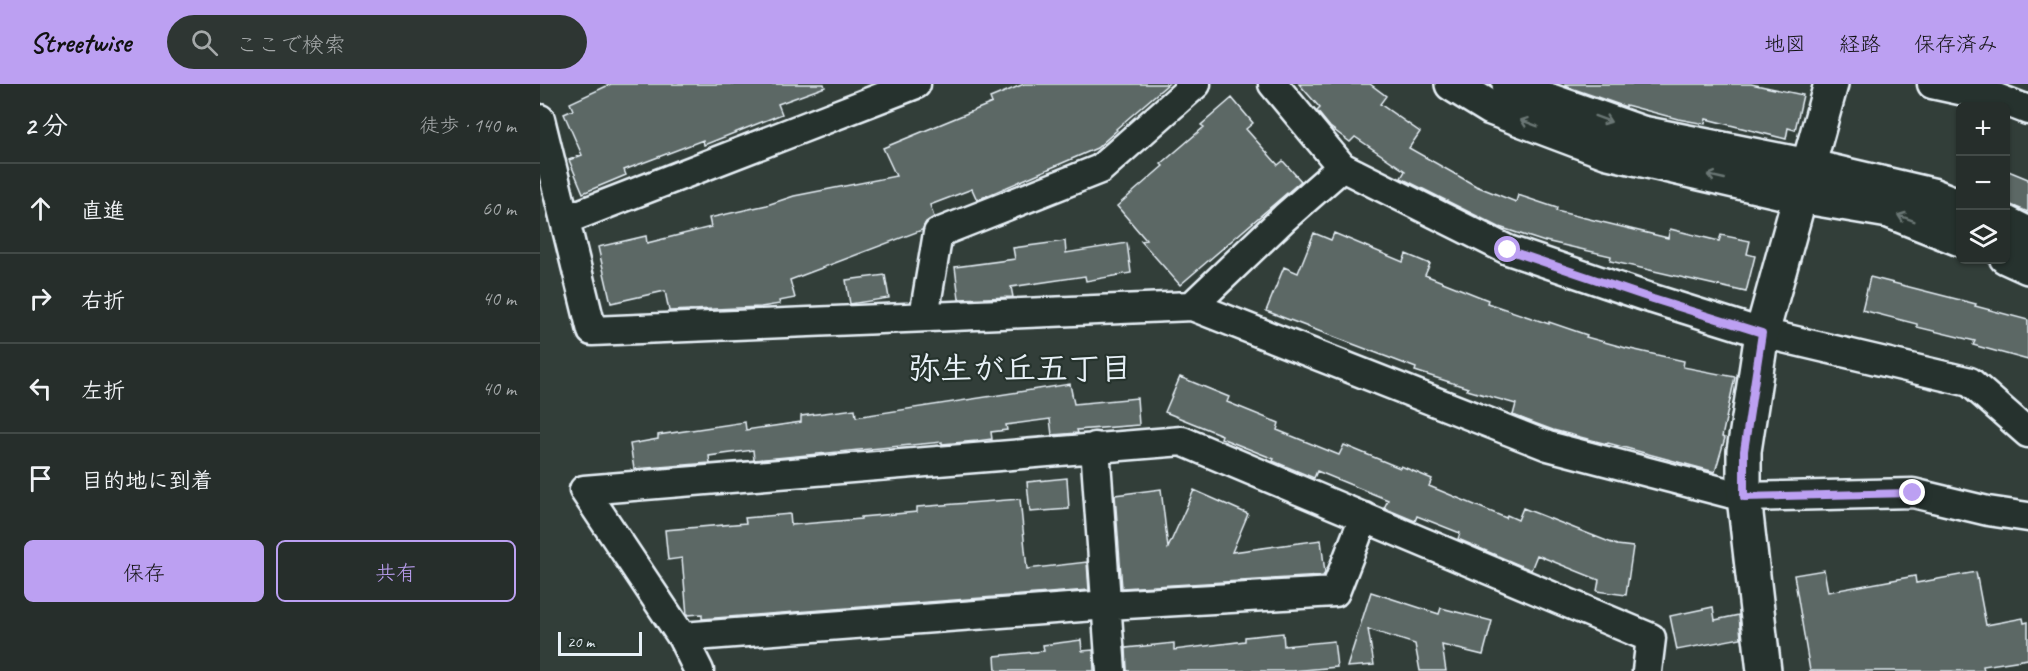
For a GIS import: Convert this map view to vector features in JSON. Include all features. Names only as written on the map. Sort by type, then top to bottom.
[{"type":"street","points":[[565,220],[916,84]]},
{"type":"street","points":[[924,316],[938,233],[1100,168],[1196,84]]},
{"type":"street","points":[[1273,84],[1342,167],[1508,250],[1762,333],[1970,382],[2028,433]]},
{"type":"street","points":[[1452,84],[1491,108],[1608,152],[1804,181],[1932,195],[1956,204]]},
{"type":"street","points":[[1509,84],[1642,133],[1804,181],[1956,237]]},
{"type":"street","points":[[1764,671],[1744,497],[1744,451],[1762,333],[1831,84]]},
{"type":"street","points":[[1932,84],[1984,89],[2028,110]]},
{"type":"street","points":[[540,119],[592,331],[1192,306],[1548,446],[1744,497],[1913,493],[1988,511],[2028,517]]},
{"type":"street","points":[[1192,306],[1342,167]]},
{"type":"street","points":[[2010,225],[2028,234]]},
{"type":"street","points":[[2010,258],[2028,267]]},
{"type":"street","points":[[699,671],[682,636],[584,490],[1182,441],[1651,638],[1647,671]]},
{"type":"street","points":[[1095,447],[1111,671]]},
{"type":"street","points":[[682,636],[1108,605],[1335,592],[1364,517]]},
{"type":"building","points":[[611,84],[824,84],[825,87],[778,104],[782,114],[704,145],[703,140],[624,170],[626,175],[583,193],[569,160],[582,155],[564,114],[573,110],[570,103]]},
{"type":"building","points":[[1024,84],[1168,84],[1097,148],[977,200],[972,189],[930,205],[934,217],[926,222],[922,230],[790,280],[795,298],[779,301],[780,304],[669,311],[665,291],[611,303],[598,247],[646,236],[647,243],[711,227],[709,218],[767,205],[794,196],[896,176],[883,148],[992,103],[990,98]]},
{"type":"building","points":[[1299,84],[1370,84],[1386,96],[1380,104],[1420,132],[1409,148],[1476,186],[1516,202],[1518,195],[1557,208],[1556,211],[1668,238],[1670,229],[1719,241],[1721,235],[1750,241],[1747,254],[1755,256],[1746,292],[1610,261],[1611,256],[1545,242],[1499,227],[1401,178],[1405,171],[1355,137],[1350,142],[1330,127],[1317,111],[1320,108]]},
{"type":"building","points":[[1565,84],[1751,84],[1803,95],[1795,130],[1788,128],[1786,139],[1706,119],[1705,124],[1626,105],[1626,107],[1565,86]]},
{"type":"building","points":[[1232,98],[1253,123],[1246,129],[1278,165],[1283,161],[1301,181],[1180,285],[1141,241],[1146,240],[1117,206],[1163,166],[1161,164],[1204,127],[1201,125]]},
{"type":"building","points":[[2010,172],[2028,179],[2028,212],[2010,205]]},
{"type":"building","points":[[1314,233],[1331,240],[1334,233],[1403,262],[1406,254],[1430,264],[1425,275],[1488,300],[1487,303],[1587,335],[1586,337],[1684,361],[1683,367],[1735,377],[1722,437],[1725,438],[1715,472],[1553,430],[1513,415],[1516,404],[1467,390],[1468,388],[1415,371],[1416,368],[1266,311],[1284,267],[1298,273]]},
{"type":"building","points":[[1065,241],[1066,253],[1127,243],[1131,273],[1086,281],[1085,276],[1011,287],[1013,297],[959,299],[955,267],[1015,259],[1013,248]]},
{"type":"building","points":[[885,275],[889,298],[850,304],[846,280]]},
{"type":"building","points":[[1870,277],[2028,320],[2028,360],[1973,345],[1975,341],[1917,327],[1917,324],[1862,310]]},
{"type":"building","points":[[1180,377],[1229,397],[1227,402],[1279,423],[1277,430],[1339,455],[1344,445],[1400,468],[1401,466],[1432,479],[1429,486],[1506,518],[1507,515],[1518,520],[1523,508],[1617,545],[1633,547],[1626,595],[1597,591],[1599,580],[1537,555],[1531,570],[1458,539],[1460,533],[1417,516],[1415,521],[1384,508],[1388,500],[1317,471],[1314,478],[1221,438],[1222,435],[1165,412]]},
{"type":"building","points":[[1070,384],[1074,404],[1137,398],[1139,425],[1077,430],[1078,433],[1052,435],[1050,419],[1006,425],[1007,430],[991,432],[992,439],[977,441],[942,444],[942,442],[754,460],[753,450],[709,456],[710,463],[634,469],[630,444],[658,439],[658,435],[745,422],[746,430],[801,422],[801,416],[855,409],[856,417]]},
{"type":"building","points":[[1067,478],[1069,509],[1030,512],[1027,482]]},
{"type":"building","points":[[1161,489],[1168,548],[1194,490],[1248,514],[1232,552],[1321,540],[1325,573],[1323,576],[1122,588],[1115,495]]},
{"type":"building","points":[[1020,499],[1027,569],[1087,562],[1089,590],[702,619],[702,614],[687,615],[682,558],[668,560],[665,530],[746,523],[745,518],[790,514],[791,525],[861,519],[861,517],[917,512],[917,507]]},
{"type":"building","points":[[1824,570],[1828,592],[1915,576],[1916,583],[1976,572],[1986,625],[2023,618],[2024,623],[2028,622],[2028,659],[1983,666],[1984,671],[1810,671],[1794,575]]},
{"type":"building","points":[[1371,592],[1439,614],[1441,608],[1492,621],[1483,655],[1442,645],[1446,671],[1420,671],[1415,644],[1368,629],[1374,665],[1347,667]]},
{"type":"building","points":[[1713,607],[1715,620],[1739,615],[1741,638],[1677,650],[1670,616]]},
{"type":"building","points":[[1283,633],[1284,646],[1334,641],[1337,667],[1292,671],[1127,671],[1126,648],[1174,643],[1174,650],[1245,641],[1245,637]]},
{"type":"building","points":[[1081,640],[1082,651],[1093,650],[1094,671],[996,671],[995,656],[1044,651],[1043,645]]},
{"type":"district","name":"弥生が丘五丁目","points":[[1020,368]]},
{"type":"route","points":[[1508,250],[1762,333],[1744,451],[1744,497],[1913,493]]}]
